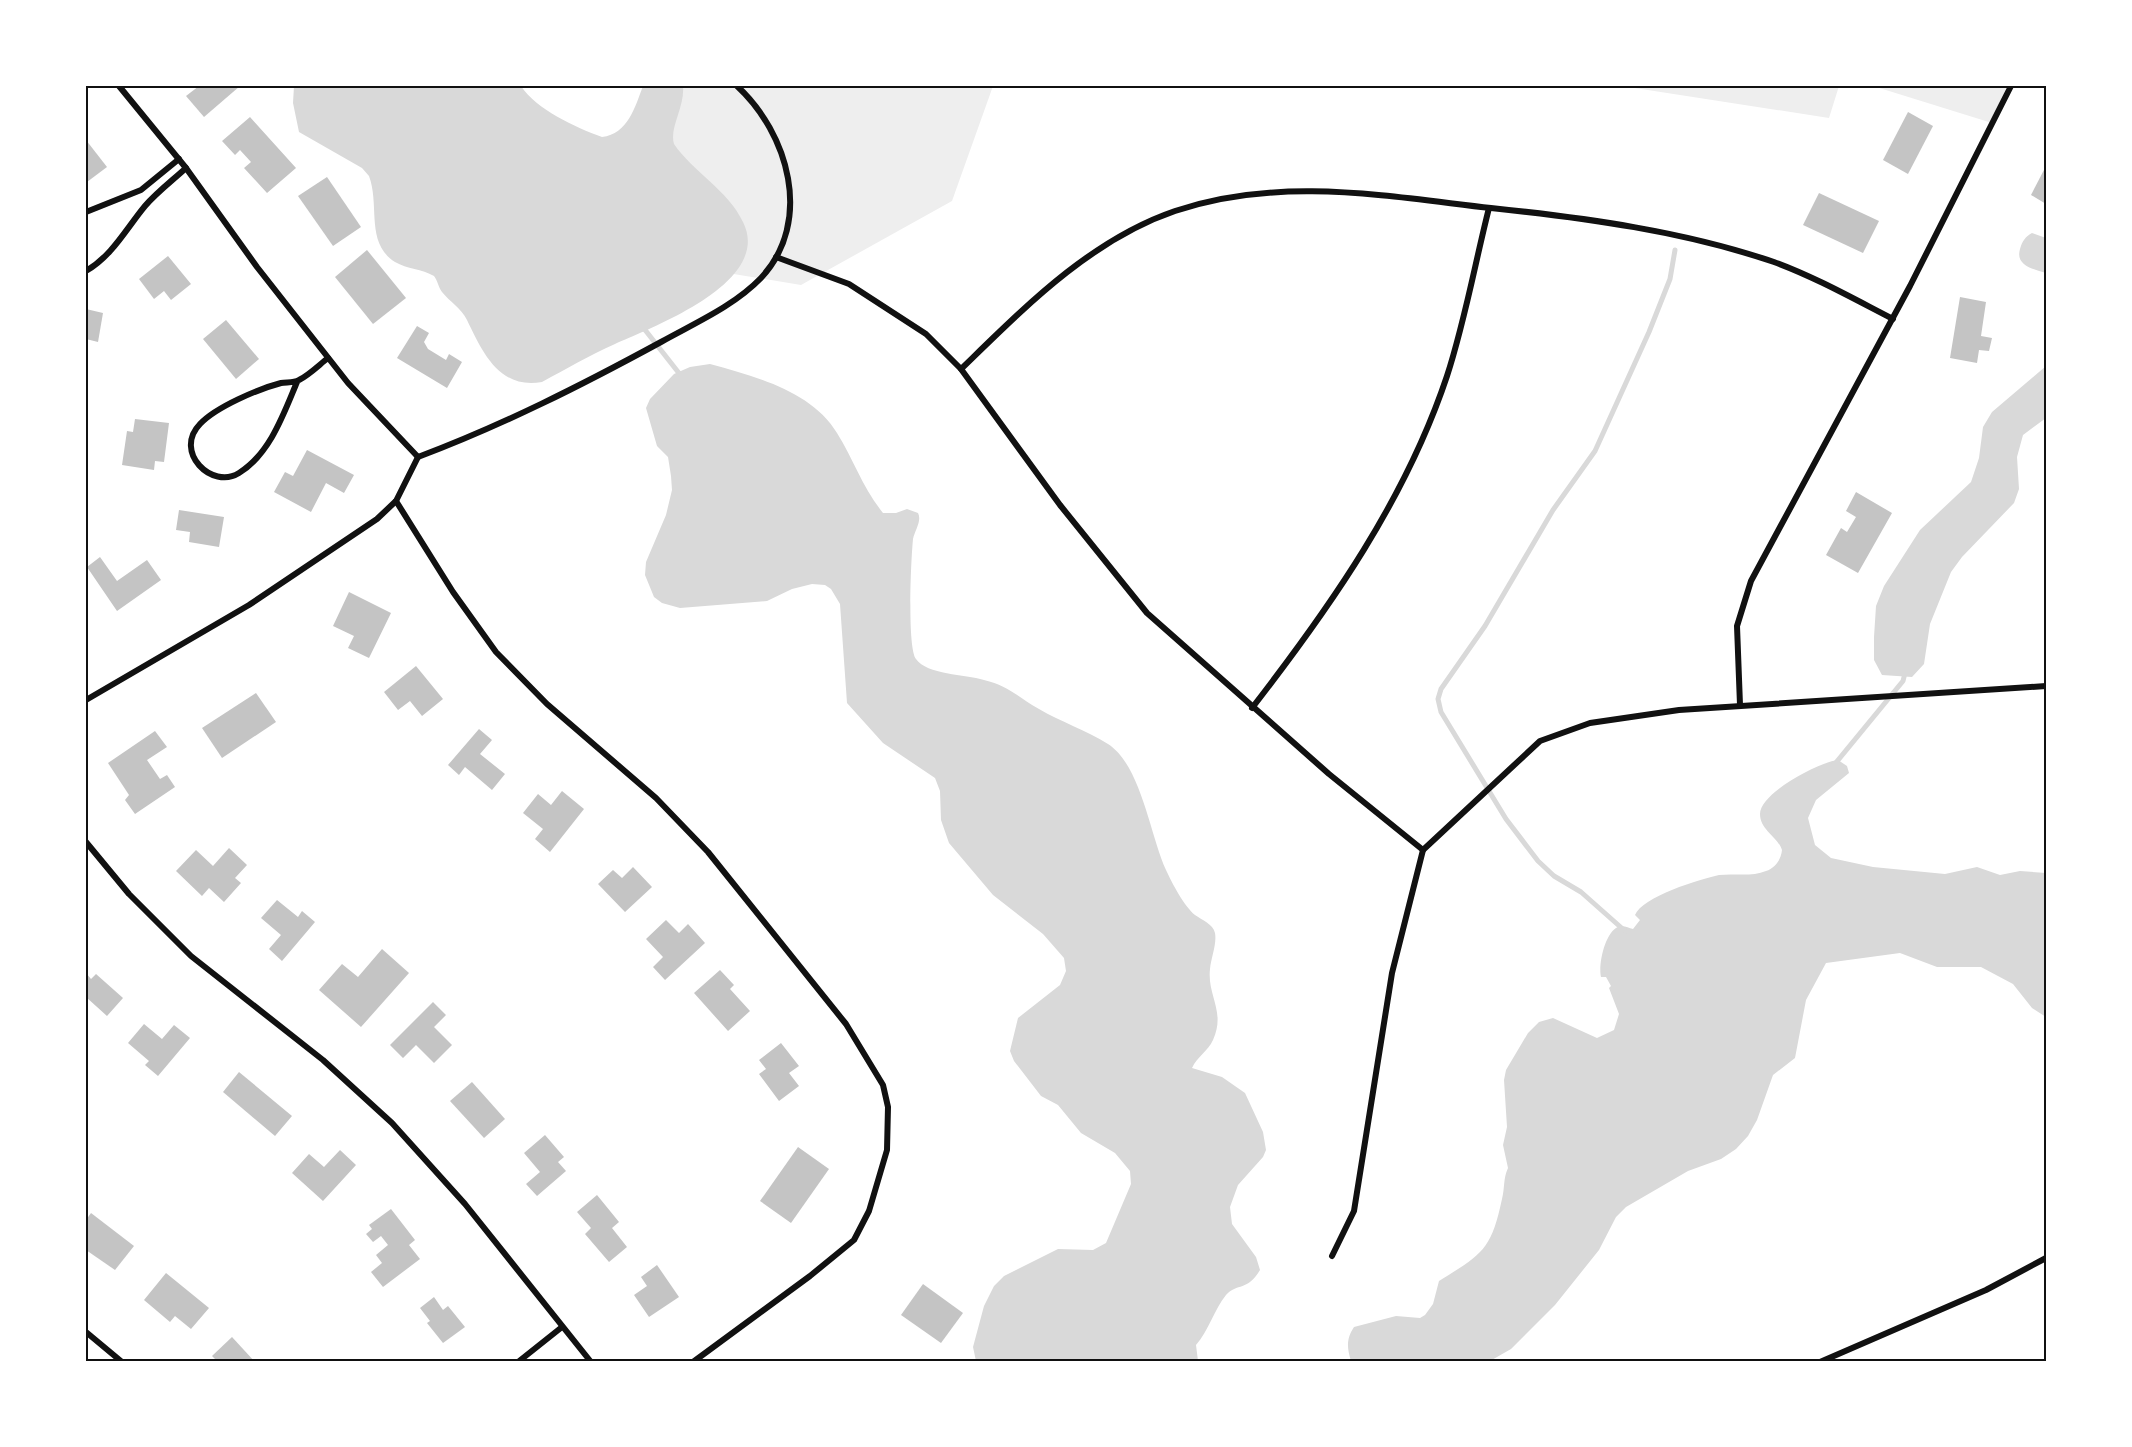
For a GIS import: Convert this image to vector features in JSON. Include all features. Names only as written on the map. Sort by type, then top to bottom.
[{"type":"street","points":[[119,86],[186,168],[257,267],[328,358],[384,424],[418,457]]},
{"type":"street","points":[[86,700],[249,605],[359,532],[396,501],[418,457],[491,429],[587,382],[692,325],[747,291],[762,277],[776,257],[788,223],[789,192],[785,161],[767,121],[737,86]]},
{"type":"street","points":[[1740,705],[1737,626],[1751,581],[1893,319],[2011,86]]},
{"type":"street","points":[[86,212],[141,190],[179,159]]},
{"type":"street","points":[[86,271],[96,265],[120,240],[147,204],[186,168]]},
{"type":"street","points":[[961,369],[1044,290],[1125,236],[1173,212],[1220,198],[1270,191],[1386,194],[1603,221],[1774,263],[1893,319]]},
{"type":"street","points":[[1252,708],[1317,624],[1399,488],[1447,375],[1489,208]]},
{"type":"street","points":[[776,257],[849,284],[926,334],[961,369],[1060,506],[1147,613],[1252,708],[1423,850]]},
{"type":"street","points":[[297,382],[281,383],[229,404],[199,425],[190,440],[190,454],[199,466],[217,477],[238,474],[262,452],[284,415],[297,382],[328,358]]},
{"type":"street","points":[[396,501],[473,622],[512,671],[656,798],[708,852],[860,1043],[882,1085],[888,1114],[883,1167],[869,1211],[854,1240],[810,1276],[693,1362]]},
{"type":"street","points":[[1332,1256],[1354,1211],[1392,973],[1423,850],[1540,741],[1565,730],[1619,717],[1740,705],[2046,686]]},
{"type":"street","points":[[86,842],[129,894],[191,956],[323,1060],[392,1123],[465,1204],[591,1362]]},
{"type":"street","points":[[1820,1362],[1986,1290],[2046,1258]]},
{"type":"street","points":[[519,1362],[561,1327]]},
{"type":"street","points":[[86,1332],[122,1362]]},
{"type":"shaded area","points":[[294,86],[521,86],[528,95],[547,110],[569,123],[602,137],[611,135],[624,125],[633,111],[643,86],[683,86],[682,102],[674,131],[674,144],[737,211],[743,222],[748,244],[741,264],[726,282],[705,299],[656,326],[596,353],[542,382],[527,383],[514,380],[494,366],[479,344],[465,316],[442,292],[434,276],[395,262],[386,254],[376,234],[369,176],[362,168],[299,132],[293,103]]},
{"type":"shaded area","points":[[686,86],[993,86],[952,201],[801,285],[685,266],[593,161]]},
{"type":"shaded area","points":[[1622,86],[1839,86],[1829,118]]},
{"type":"shaded area","points":[[1873,86],[2007,86],[1992,123]]},
{"type":"shaded area","points":[[2032,233],[2046,238],[2046,273],[2027,266],[2020,259],[2022,244]]},
{"type":"shaded area","points":[[710,364],[781,387],[813,406],[837,433],[869,493],[883,513],[896,513],[907,509],[918,513],[919,522],[913,539],[910,602],[911,638],[916,659],[921,664],[937,671],[1000,685],[1047,714],[1100,739],[1119,754],[1137,784],[1160,855],[1175,888],[1191,911],[1214,930],[1215,942],[1210,979],[1218,1020],[1211,1044],[1192,1068],[1222,1077],[1245,1093],[1263,1132],[1266,1150],[1263,1157],[1238,1185],[1230,1207],[1232,1224],[1256,1257],[1260,1270],[1256,1277],[1247,1284],[1226,1295],[1196,1345],[1198,1361],[976,1361],[973,1347],[984,1306],[994,1286],[1004,1276],[1058,1249],[1093,1250],[1106,1243],[1131,1184],[1130,1171],[1115,1153],[1081,1133],[1058,1105],[1041,1096],[1014,1061],[1010,1051],[1018,1018],[1060,985],[1066,971],[1064,958],[1043,934],[993,895],[949,843],[941,820],[940,791],[935,778],[883,743],[847,703],[840,604],[831,589],[825,585],[812,584],[792,589],[767,601],[680,608],[662,603],[654,597],[645,575],[646,562],[666,515],[672,490],[668,457],[657,446],[646,408],[650,399],[674,374],[690,367]]},
{"type":"shaded area","points":[[2046,366],[2046,418],[2023,435],[2017,457],[2019,489],[2014,503],[1962,557],[1951,572],[1930,624],[1924,664],[1912,677],[1882,675],[1874,660],[1874,637],[1876,606],[1884,586],[1920,530],[1971,482],[1979,458],[1983,427],[1992,412]]},
{"type":"shaded area","points":[[1838,760],[1847,766],[1849,773],[1816,800],[1808,818],[1815,845],[1831,858],[1873,867],[1945,874],[1977,867],[2000,875],[2020,871],[2046,873],[2046,1017],[2032,1008],[2013,984],[1981,967],[1937,967],[1900,953],[1826,963],[1806,1000],[1795,1058],[1773,1075],[1757,1120],[1748,1136],[1736,1149],[1721,1159],[1688,1171],[1626,1207],[1616,1217],[1599,1250],[1555,1305],[1511,1349],[1490,1361],[1351,1361],[1348,1344],[1354,1327],[1396,1316],[1420,1318],[1425,1315],[1433,1304],[1439,1281],[1475,1257],[1489,1241],[1498,1216],[1508,1168],[1503,1145],[1507,1127],[1504,1080],[1506,1070],[1528,1033],[1539,1022],[1553,1018],[1597,1038],[1614,1030],[1619,1014],[1609,988],[1611,986],[1606,977],[1601,977],[1600,972],[1606,942],[1613,930],[1622,926],[1633,929],[1640,920],[1635,915],[1640,908],[1672,890],[1719,875],[1755,874],[1775,866],[1782,850],[1763,825],[1760,814],[1763,806],[1780,788],[1805,772]]},
{"type":"building","points":[[199,86],[240,86],[204,117],[186,96]]},
{"type":"building","points":[[1908,112],[1933,126],[1908,174],[1883,160]]},
{"type":"building","points":[[250,117],[296,168],[267,193],[244,168],[251,162],[240,150],[235,155],[222,141]]},
{"type":"building","points":[[86,140],[107,167],[87,182],[86,180]]},
{"type":"building","points":[[2046,166],[2046,204],[2031,195]]},
{"type":"building","points":[[327,177],[361,227],[333,246],[298,196]]},
{"type":"building","points":[[1819,193],[1879,221],[1863,253],[1803,225]]},
{"type":"building","points":[[367,250],[406,298],[373,324],[335,277]]},
{"type":"building","points":[[168,256],[191,284],[171,300],[164,291],[154,299],[139,279]]},
{"type":"building","points":[[1960,297],[1986,302],[1981,336],[1992,338],[1989,351],[1979,350],[1977,363],[1950,358]]},
{"type":"building","points":[[86,309],[103,313],[98,342],[86,339]]},
{"type":"building","points":[[226,320],[259,359],[236,379],[203,339]]},
{"type":"building","points":[[417,326],[429,333],[424,342],[428,349],[446,360],[449,354],[462,362],[447,388],[397,358]]},
{"type":"building","points":[[135,419],[169,423],[164,462],[155,461],[154,470],[122,465],[127,431],[133,432]]},
{"type":"building","points":[[307,450],[354,475],[344,493],[326,483],[311,512],[274,492],[285,472],[293,476]]},
{"type":"building","points":[[1856,492],[1892,513],[1858,573],[1826,555],[1841,528],[1847,532],[1856,517],[1846,511]]},
{"type":"building","points":[[179,510],[224,517],[219,547],[189,542],[190,532],[176,530]]},
{"type":"building","points":[[100,557],[117,581],[147,560],[161,580],[117,611],[87,567]]},
{"type":"building","points":[[349,592],[391,613],[369,658],[348,648],[354,636],[333,626]]},
{"type":"building","points":[[416,666],[443,699],[422,716],[410,701],[398,710],[384,692]]},
{"type":"building","points":[[256,693],[276,722],[222,758],[202,728]]},
{"type":"building","points":[[479,729],[492,740],[480,754],[505,774],[492,790],[465,767],[459,775],[448,765]]},
{"type":"building","points":[[155,731],[167,747],[147,760],[160,779],[167,775],[175,787],[135,814],[125,800],[129,795],[108,763]]},
{"type":"building","points":[[562,791],[584,809],[550,852],[535,839],[543,829],[523,813],[538,794],[551,805]]},
{"type":"building","points":[[229,848],[247,865],[235,878],[241,883],[224,902],[209,888],[202,896],[176,871],[196,850],[213,866]]},
{"type":"building","points":[[633,867],[652,887],[625,912],[598,884],[613,870],[622,878]]},
{"type":"building","points":[[277,900],[298,917],[302,911],[315,922],[282,961],[269,949],[281,935],[261,918]]},
{"type":"building","points":[[666,920],[679,933],[688,924],[705,943],[665,980],[653,967],[663,957],[646,939]]},
{"type":"building","points":[[382,949],[409,973],[361,1027],[319,990],[342,964],[358,977]]},
{"type":"building","points":[[720,970],[734,985],[730,989],[750,1011],[728,1031],[694,993]]},
{"type":"building","points":[[86,973],[91,979],[96,974],[123,998],[107,1016],[86,997]]},
{"type":"building","points":[[433,1002],[446,1015],[434,1027],[452,1045],[434,1063],[416,1045],[403,1058],[390,1045]]},
{"type":"building","points":[[144,1024],[162,1039],[174,1025],[190,1038],[158,1076],[145,1065],[149,1061],[128,1043]]},
{"type":"building","points":[[781,1043],[799,1066],[789,1073],[799,1086],[779,1101],[759,1074],[766,1069],[759,1060]]},
{"type":"building","points":[[239,1072],[292,1116],[275,1136],[223,1092]]},
{"type":"building","points":[[472,1082],[505,1119],[484,1138],[450,1101]]},
{"type":"building","points":[[545,1135],[564,1157],[558,1162],[566,1171],[537,1196],[526,1184],[540,1172],[524,1153]]},
{"type":"building","points":[[798,1147],[829,1169],[791,1223],[760,1201]]},
{"type":"building","points":[[340,1150],[356,1165],[323,1201],[292,1173],[309,1154],[324,1167]]},
{"type":"building","points":[[597,1195],[619,1222],[612,1228],[627,1247],[609,1262],[585,1234],[591,1228],[577,1212]]},
{"type":"building","points":[[391,1209],[415,1240],[409,1245],[420,1259],[383,1287],[371,1272],[382,1263],[376,1255],[388,1245],[381,1236],[373,1242],[366,1234],[372,1229],[369,1225]]},
{"type":"building","points":[[91,1213],[134,1246],[115,1270],[86,1250],[86,1220]]},
{"type":"building","points":[[657,1265],[679,1297],[649,1317],[634,1295],[647,1286],[641,1277]]},
{"type":"building","points":[[166,1273],[209,1308],[191,1329],[175,1316],[170,1322],[144,1300]]},
{"type":"building","points":[[923,1284],[963,1313],[941,1343],[901,1315]]},
{"type":"building","points":[[434,1297],[443,1310],[448,1306],[465,1327],[443,1343],[427,1323],[430,1321],[420,1308]]},
{"type":"building","points":[[232,1337],[255,1362],[218,1362],[212,1356]]},
{"type":"waterway","points":[[1625,931],[1581,892],[1554,876],[1538,861],[1506,819],[1441,712],[1438,699],[1441,689],[1485,626],[1553,510],[1595,451],[1649,332],[1670,279],[1675,250]]},
{"type":"waterway","points":[[642,326],[682,377]]},
{"type":"waterway","points":[[1834,765],[1903,681],[1905,673]]}]
